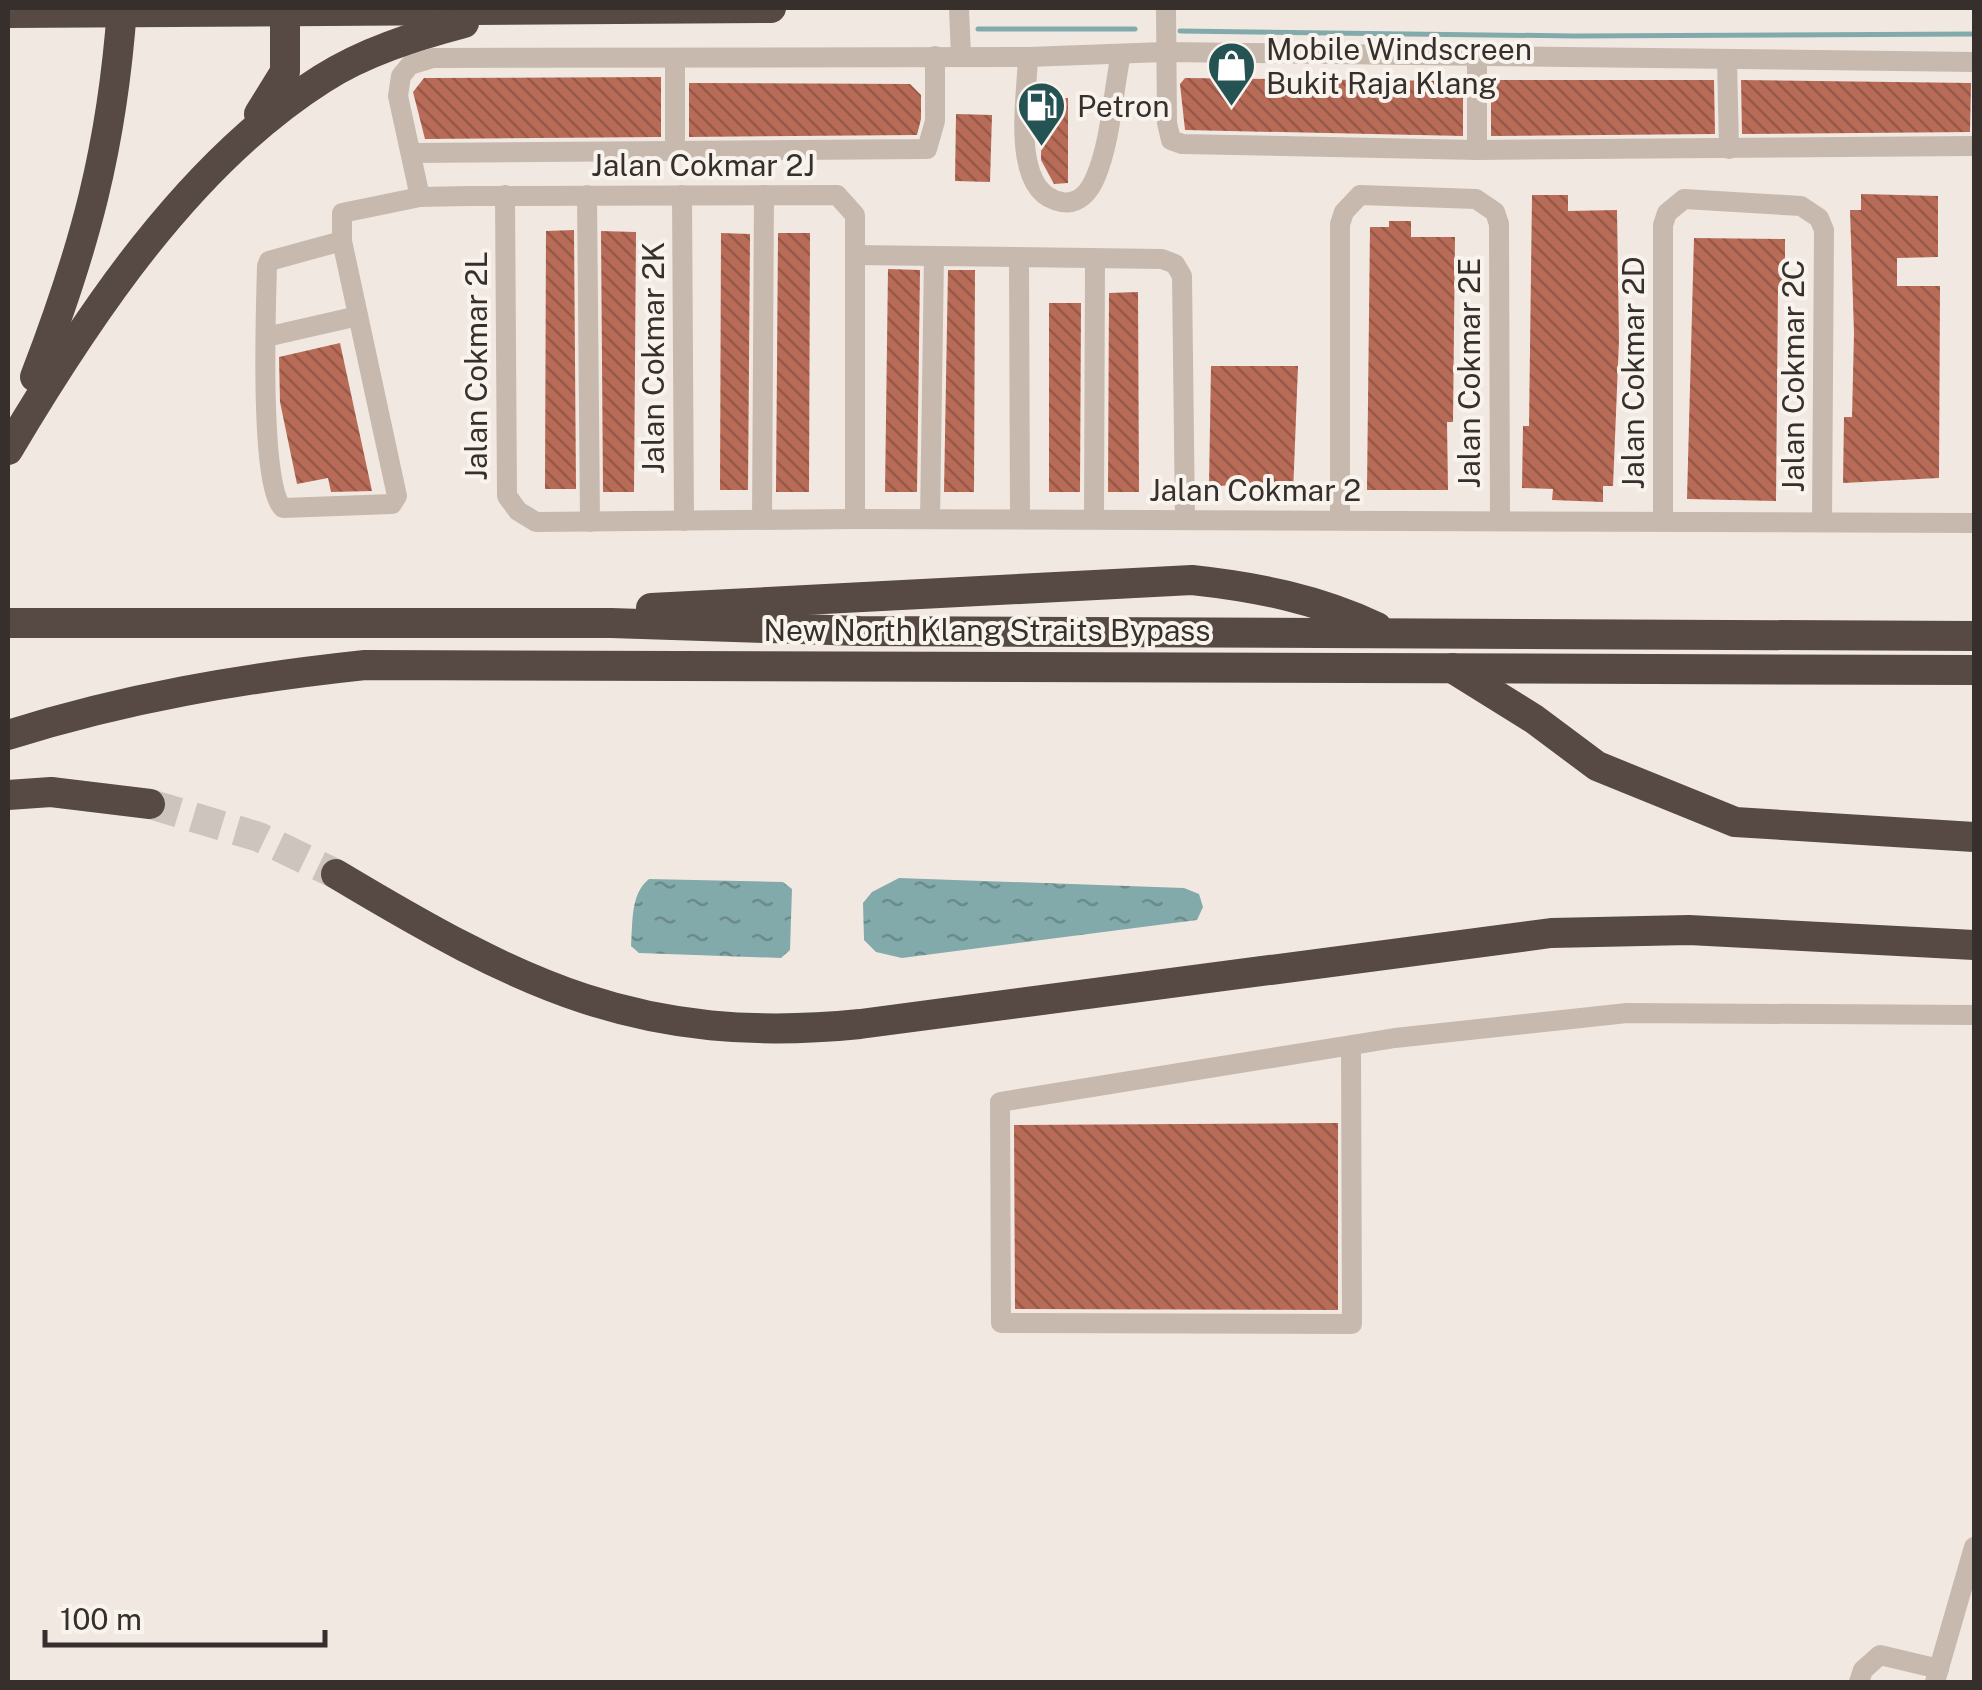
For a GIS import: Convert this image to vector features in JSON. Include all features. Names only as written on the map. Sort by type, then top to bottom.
[{"type":"highway","points":[[8,440],[52,334],[89,224],[117,77],[122,8]]},
{"type":"highway","points":[[8,13],[521,13],[771,8]]},
{"type":"highway","points":[[8,450],[94,311],[274,95],[285,72],[284,10]]},
{"type":"highway","points":[[206,178],[292,100],[336,71],[404,41],[521,13]]},
{"type":"highway","points":[[8,410],[52,334]]},
{"type":"highway","points":[[610,624],[654,607],[774,604],[1143,580],[1254,587],[1313,602],[1380,628],[1534,719],[1597,766],[1735,822],[1974,836]]},
{"type":"highway","name":"New North Klang Straits Bypass","points":[[8,623],[1974,636]]},
{"type":"highway","name":"New North Klang Straits Bypass","points":[[8,735],[92,708],[234,679],[365,664],[1974,670]]},
{"type":"highway","points":[[8,795],[50,792],[150,804]]},
{"type":"highway","points":[[336,874],[440,936],[541,986],[655,1020],[772,1030],[860,1024],[1551,934],[1689,930],[1974,945]]},
{"type":"street","points":[[960,8],[961,57]]},
{"type":"street","points":[[1166,8],[1167,123],[1175,143],[1477,150],[1974,146]]},
{"type":"street","points":[[420,197],[398,88],[404,70],[417,61],[1028,57],[1164,52],[1974,62]]},
{"type":"street","points":[[1028,57],[1025,169],[1048,198],[1067,204],[1084,197],[1097,175],[1120,54]]},
{"type":"street","points":[[411,153],[926,149],[935,121],[936,56]]},
{"type":"street","points":[[675,58],[675,149]]},
{"type":"street","points":[[1477,58],[1477,150]]},
{"type":"street","points":[[1728,60],[1728,149]]},
{"type":"street","points":[[587,195],[590,522]]},
{"type":"street","name":"Jalan Cokmar 2K","points":[[682,195],[684,520]]},
{"type":"street","points":[[762,520],[764,195]]},
{"type":"street","name":"Jalan Cokmar 2J","points":[[342,241],[342,212],[420,197],[837,195],[855,216],[855,518]]},
{"type":"street","name":"Jalan Cokmar 2L","points":[[504,196],[507,496],[518,511],[536,522]]},
{"type":"street","name":"Jalan Cokmar 2E","points":[[1340,520],[1340,224],[1344,212],[1360,196],[1476,199],[1495,212],[1499,224],[1500,521]]},
{"type":"street","name":"Jalan Cokmar 2C","points":[[1664,225],[1668,213],[1684,199],[1801,206],[1819,218],[1824,230],[1822,522]]},
{"type":"street","name":"Jalan Cokmar 2D","points":[[1663,522],[1664,225]]},
{"type":"street","points":[[342,241],[397,496],[392,504],[279,506],[269,462],[269,260],[342,241]]},
{"type":"street","points":[[855,254],[1020,260],[1162,259],[1175,264],[1182,276],[1185,520]]},
{"type":"street","points":[[930,518],[934,257]]},
{"type":"street","points":[[1020,260],[1020,519]]},
{"type":"street","points":[[1094,520],[1095,260]]},
{"type":"street","points":[[266,336],[358,316]]},
{"type":"street","name":"Jalan Cokmar 2","points":[[536,522],[930,518],[1974,523]]},
{"type":"street","points":[[1352,1045],[1352,1324],[1000,1323],[1000,1102],[1352,1045],[1627,1013],[1974,1015]]},
{"type":"street","points":[[1859,1682],[1862,1670],[1880,1656],[1937,1676],[1974,1546]]},
{"type":"water","points":[[899,878],[1184,888],[1199,894],[1203,907],[1197,920],[902,958],[876,952],[864,940],[863,903],[872,892]]},
{"type":"water","points":[[649,879],[783,882],[792,889],[790,950],[781,958],[639,953],[631,946],[634,910],[638,893]]},
{"type":"building","points":[[661,77],[661,137],[425,139],[413,92],[424,78]]},
{"type":"building","points":[[1185,78],[1463,81],[1463,136],[1185,130],[1180,84]]},
{"type":"building","points":[[1491,80],[1714,80],[1715,134],[1491,136]]},
{"type":"building","points":[[1741,80],[1971,83],[1970,132],[1742,134]]},
{"type":"building","points":[[689,83],[910,84],[921,95],[921,119],[917,135],[689,137]]},
{"type":"building","points":[[1042,98],[1068,98],[1068,183],[1054,184],[1041,160]]},
{"type":"building","points":[[956,114],[992,115],[990,182],[955,181]]},
{"type":"building","points":[[1861,194],[1938,196],[1938,257],[1897,258],[1897,286],[1940,286],[1939,478],[1843,483],[1844,417],[1852,417],[1850,210],[1861,210]]},
{"type":"building","points":[[1532,195],[1568,195],[1568,211],[1617,210],[1619,340],[1613,486],[1603,486],[1603,502],[1552,500],[1553,489],[1522,488],[1523,426],[1529,426]]},
{"type":"building","points":[[1389,221],[1411,221],[1411,237],[1455,237],[1453,422],[1447,422],[1448,490],[1367,490],[1370,227],[1389,227]]},
{"type":"building","points":[[574,230],[576,489],[545,489],[546,231]]},
{"type":"building","points":[[601,231],[636,232],[634,492],[603,492]]},
{"type":"building","points":[[721,233],[750,234],[748,490],[720,490]]},
{"type":"building","points":[[778,233],[810,233],[809,492],[776,492]]},
{"type":"building","points":[[1694,238],[1785,239],[1785,287],[1778,287],[1776,501],[1687,499]]},
{"type":"building","points":[[888,269],[920,270],[917,492],[885,492]]},
{"type":"building","points":[[948,270],[975,270],[974,492],[944,492]]},
{"type":"building","points":[[1138,292],[1139,492],[1108,492],[1109,293]]},
{"type":"building","points":[[1049,303],[1081,303],[1080,492],[1049,492]]},
{"type":"building","points":[[340,343],[372,491],[331,492],[328,478],[297,484],[280,402],[279,357]]},
{"type":"building","points":[[1211,366],[1298,366],[1293,494],[1260,494],[1260,485],[1209,486]]},
{"type":"building","points":[[1338,1123],[1338,1310],[1015,1309],[1014,1125]]},
{"type":"waterway","points":[[978,29],[1135,29]]},
{"type":"waterway","points":[[1180,31],[1574,36],[1974,34]]},
{"type":"tunnel","points":[[150,804],[259,837],[336,874]]},
{"type":"place","name":"Mobile Windscreen Bukit Raja Klang","points":[[1231,108]]},
{"type":"place","name":"Petron","points":[[1042,148]]}]
